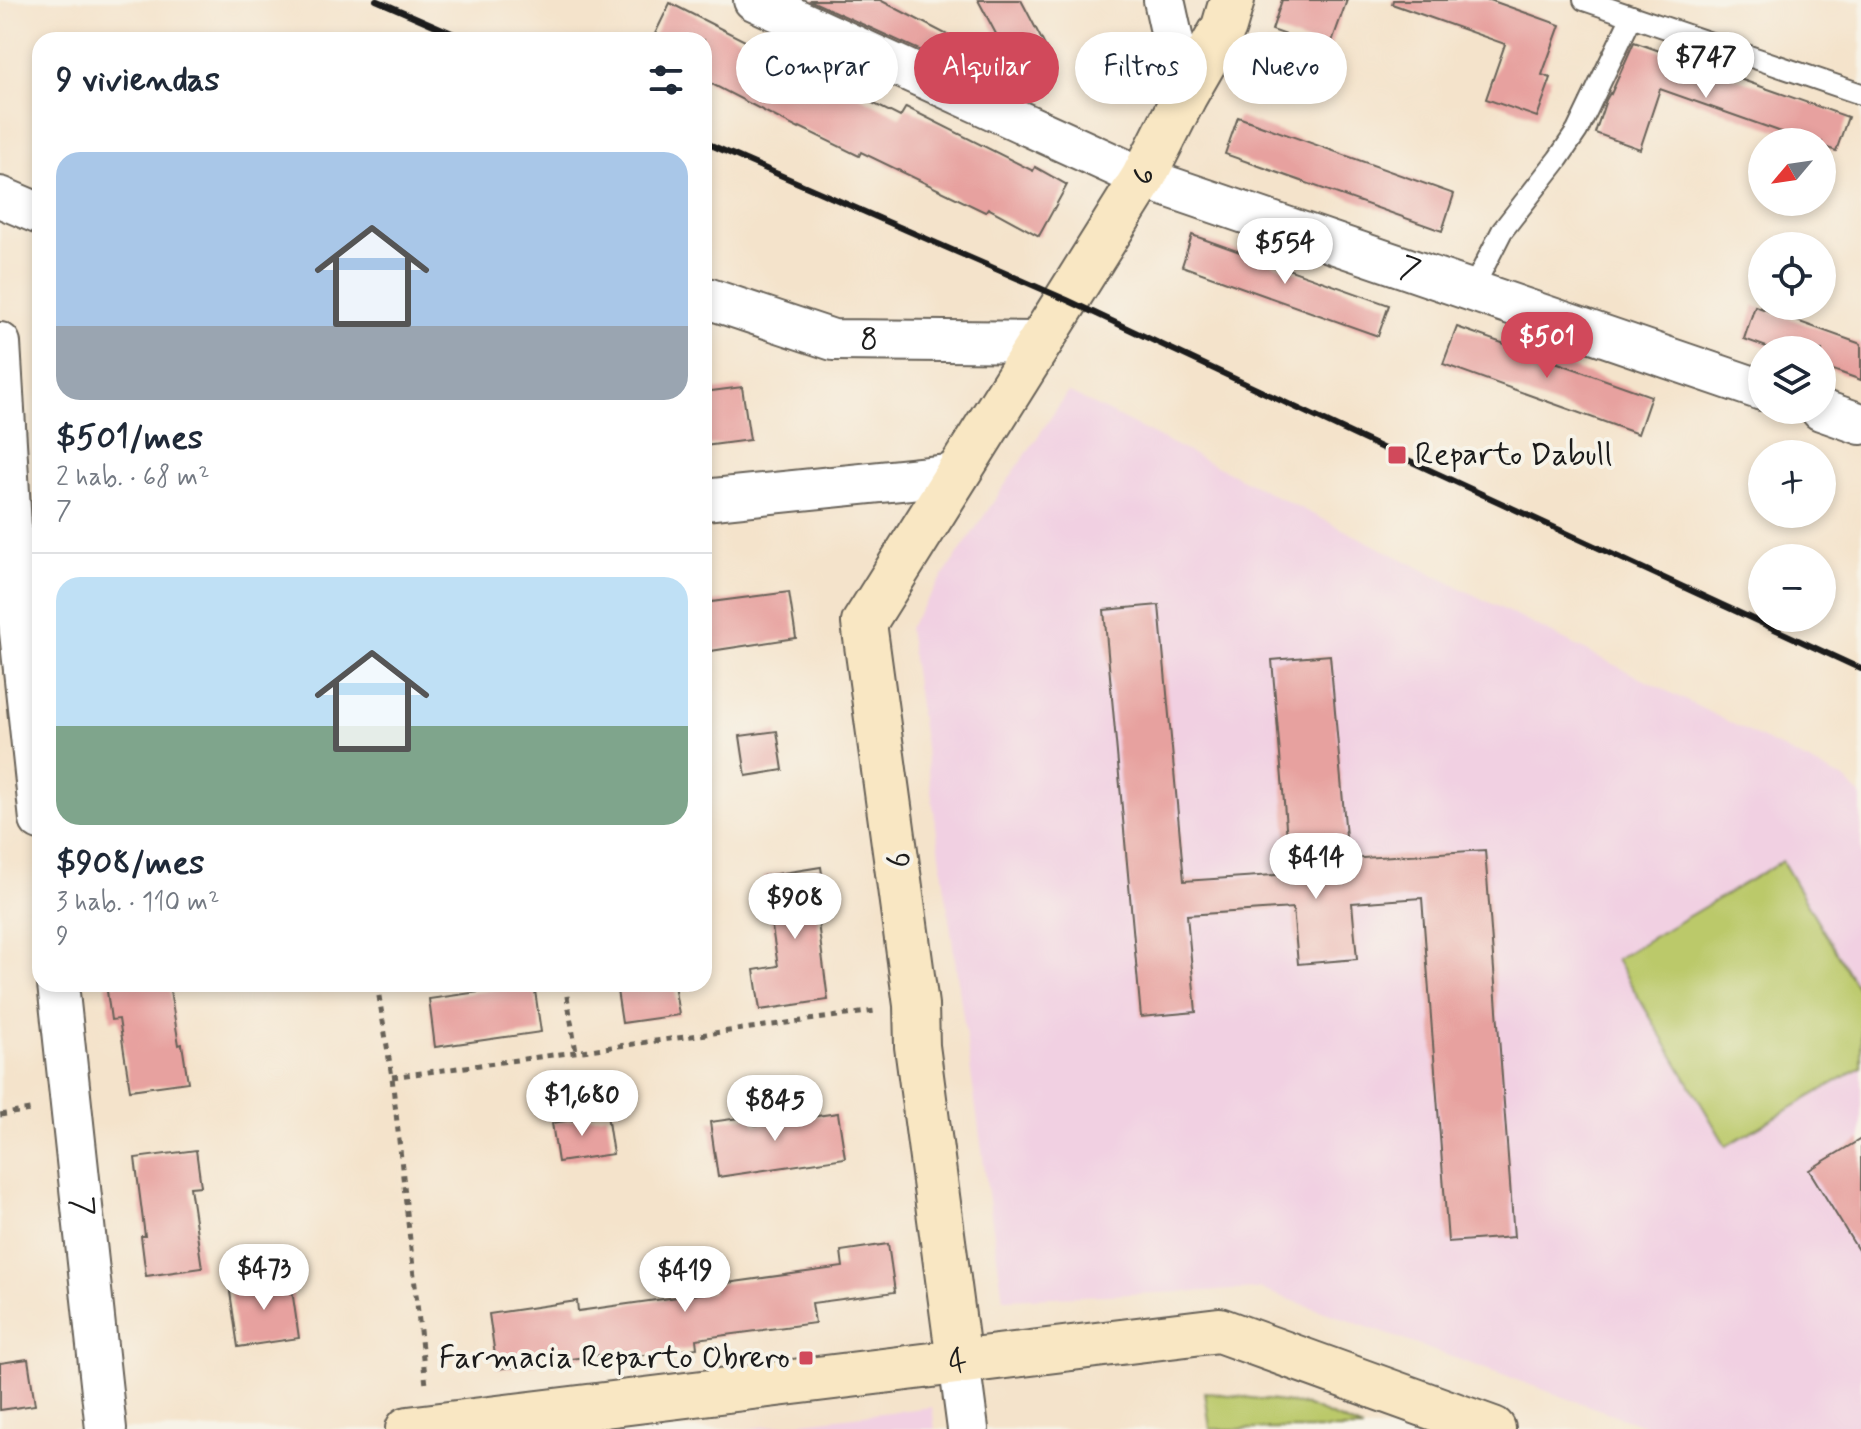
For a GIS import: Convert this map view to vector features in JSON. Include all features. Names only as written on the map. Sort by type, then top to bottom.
[{"type":"street","name":"7","points":[[754,0],[1143,178],[1748,385]]},
{"type":"street","points":[[1164,0],[1171,32]]},
{"type":"street","name":"6","points":[[1207,57],[1224,27],[1232,0]]},
{"type":"street","name":"6","points":[[1041,342],[1143,178],[1180,104]]},
{"type":"street","points":[[0,197],[32,211]]},
{"type":"street","name":"8","points":[[712,300],[833,340],[1041,342]]},
{"type":"street","name":"9","points":[[968,1429],[917,1046],[916,1005],[864,623],[1041,342]]},
{"type":"street","points":[[0,343],[32,731]]},
{"type":"street","points":[[1836,415],[1861,424]]},
{"type":"street","points":[[712,499],[959,474]]},
{"type":"street","name":"7","points":[[59,992],[106,1429]]},
{"type":"street","name":"4","points":[[419,1428],[1219,1330],[1493,1429]]},
{"type":"lane","points":[[1584,0],[1861,94]]},
{"type":"lane","points":[[1472,290],[1502,231],[1577,131],[1632,16]]},
{"type":"path","points":[[378,992],[392,1077],[419,1428]]},
{"type":"path","points":[[566,992],[576,1052]]},
{"type":"path","points":[[392,1077],[916,1005]]},
{"type":"shaded area","points":[[1068,392],[1845,780],[1861,796],[1861,1429],[1654,1429],[1260,1289],[1003,1299],[908,628]]},
{"type":"shaded area","points":[[932,1407],[935,1429],[743,1429]]},
{"type":"green space","points":[[1782,861],[1861,994],[1861,1067],[1726,1146],[1616,959]]},
{"type":"green space","points":[[1205,1392],[1305,1405],[1363,1429],[1210,1429]]},
{"type":"building","points":[[809,0],[880,0],[942,32],[914,32],[914,48],[898,40],[898,32],[879,32]]},
{"type":"building","points":[[978,0],[1021,0],[1038,32],[995,32]]},
{"type":"building","points":[[1282,0],[1347,0],[1335,32],[1272,30]]},
{"type":"building","points":[[1393,0],[1490,0],[1560,25],[1542,75],[1551,78],[1537,117],[1486,99],[1505,44],[1392,4]]},
{"type":"building","points":[[670,3],[736,36],[736,97],[712,84],[712,32],[656,32]]},
{"type":"building","points":[[1634,42],[1848,117],[1836,151],[1836,128],[1770,128],[1660,89],[1640,149],[1595,133]]},
{"type":"building","points":[[751,104],[874,104],[900,117],[906,107],[1067,185],[1039,236],[988,208],[985,212],[861,152],[859,156]]},
{"type":"building","points":[[1238,117],[1454,194],[1442,231],[1225,154]]},
{"type":"building","points":[[1192,235],[1389,305],[1378,336],[1182,266]]},
{"type":"building","points":[[1750,320],[1794,320],[1861,344],[1861,380],[1836,371],[1836,336],[1748,336],[1748,340],[1744,339]]},
{"type":"building","points":[[1457,327],[1651,396],[1638,434],[1443,364]]},
{"type":"building","points":[[742,387],[750,440],[712,445],[712,391]]},
{"type":"building","points":[[789,592],[796,638],[712,651],[712,602]]},
{"type":"building","points":[[1159,605],[1184,881],[1290,874],[1272,660],[1330,655],[1348,859],[1485,850],[1514,1237],[1448,1242],[1422,898],[1352,903],[1357,959],[1298,964],[1293,908],[1187,915],[1196,1012],[1141,1017],[1104,610]]},
{"type":"building","points":[[777,731],[783,770],[746,776],[740,736]]},
{"type":"building","points":[[821,867],[828,914],[817,915],[828,1000],[760,1010],[754,970],[778,966],[764,876]]},
{"type":"building","points":[[107,992],[170,992],[188,1082],[130,1090],[119,1019],[111,1020]]},
{"type":"building","points":[[478,992],[535,992],[541,1032],[435,1047],[429,999]]},
{"type":"building","points":[[617,992],[675,992],[679,1015],[622,1023]]},
{"type":"building","points":[[838,1113],[845,1158],[718,1177],[710,1122],[753,1116],[755,1125]]},
{"type":"building","points":[[607,1115],[613,1154],[558,1162],[552,1123]]},
{"type":"building","points":[[1861,1139],[1861,1255],[1809,1170]]},
{"type":"building","points":[[196,1150],[201,1186],[190,1187],[202,1268],[146,1276],[141,1236],[145,1236],[135,1158]]},
{"type":"building","points":[[888,1244],[895,1292],[812,1303],[815,1323],[696,1339],[697,1348],[622,1358],[622,1352],[497,1369],[489,1314],[577,1301],[578,1311],[713,1292],[712,1285],[843,1267],[841,1251]]},
{"type":"building","points":[[290,1276],[299,1338],[238,1347],[229,1285]]},
{"type":"building","points":[[28,1359],[35,1405],[0,1410],[0,1363]]},
{"type":"railway","points":[[376,0],[450,32]]},
{"type":"railway","points":[[712,145],[1067,300],[1861,669]]},
{"type":"place","name":"Reparto Dabull","points":[[1397,455]]},
{"type":"place","name":"Farmacia Reparto Obrero","points":[[806,1358]]}]
